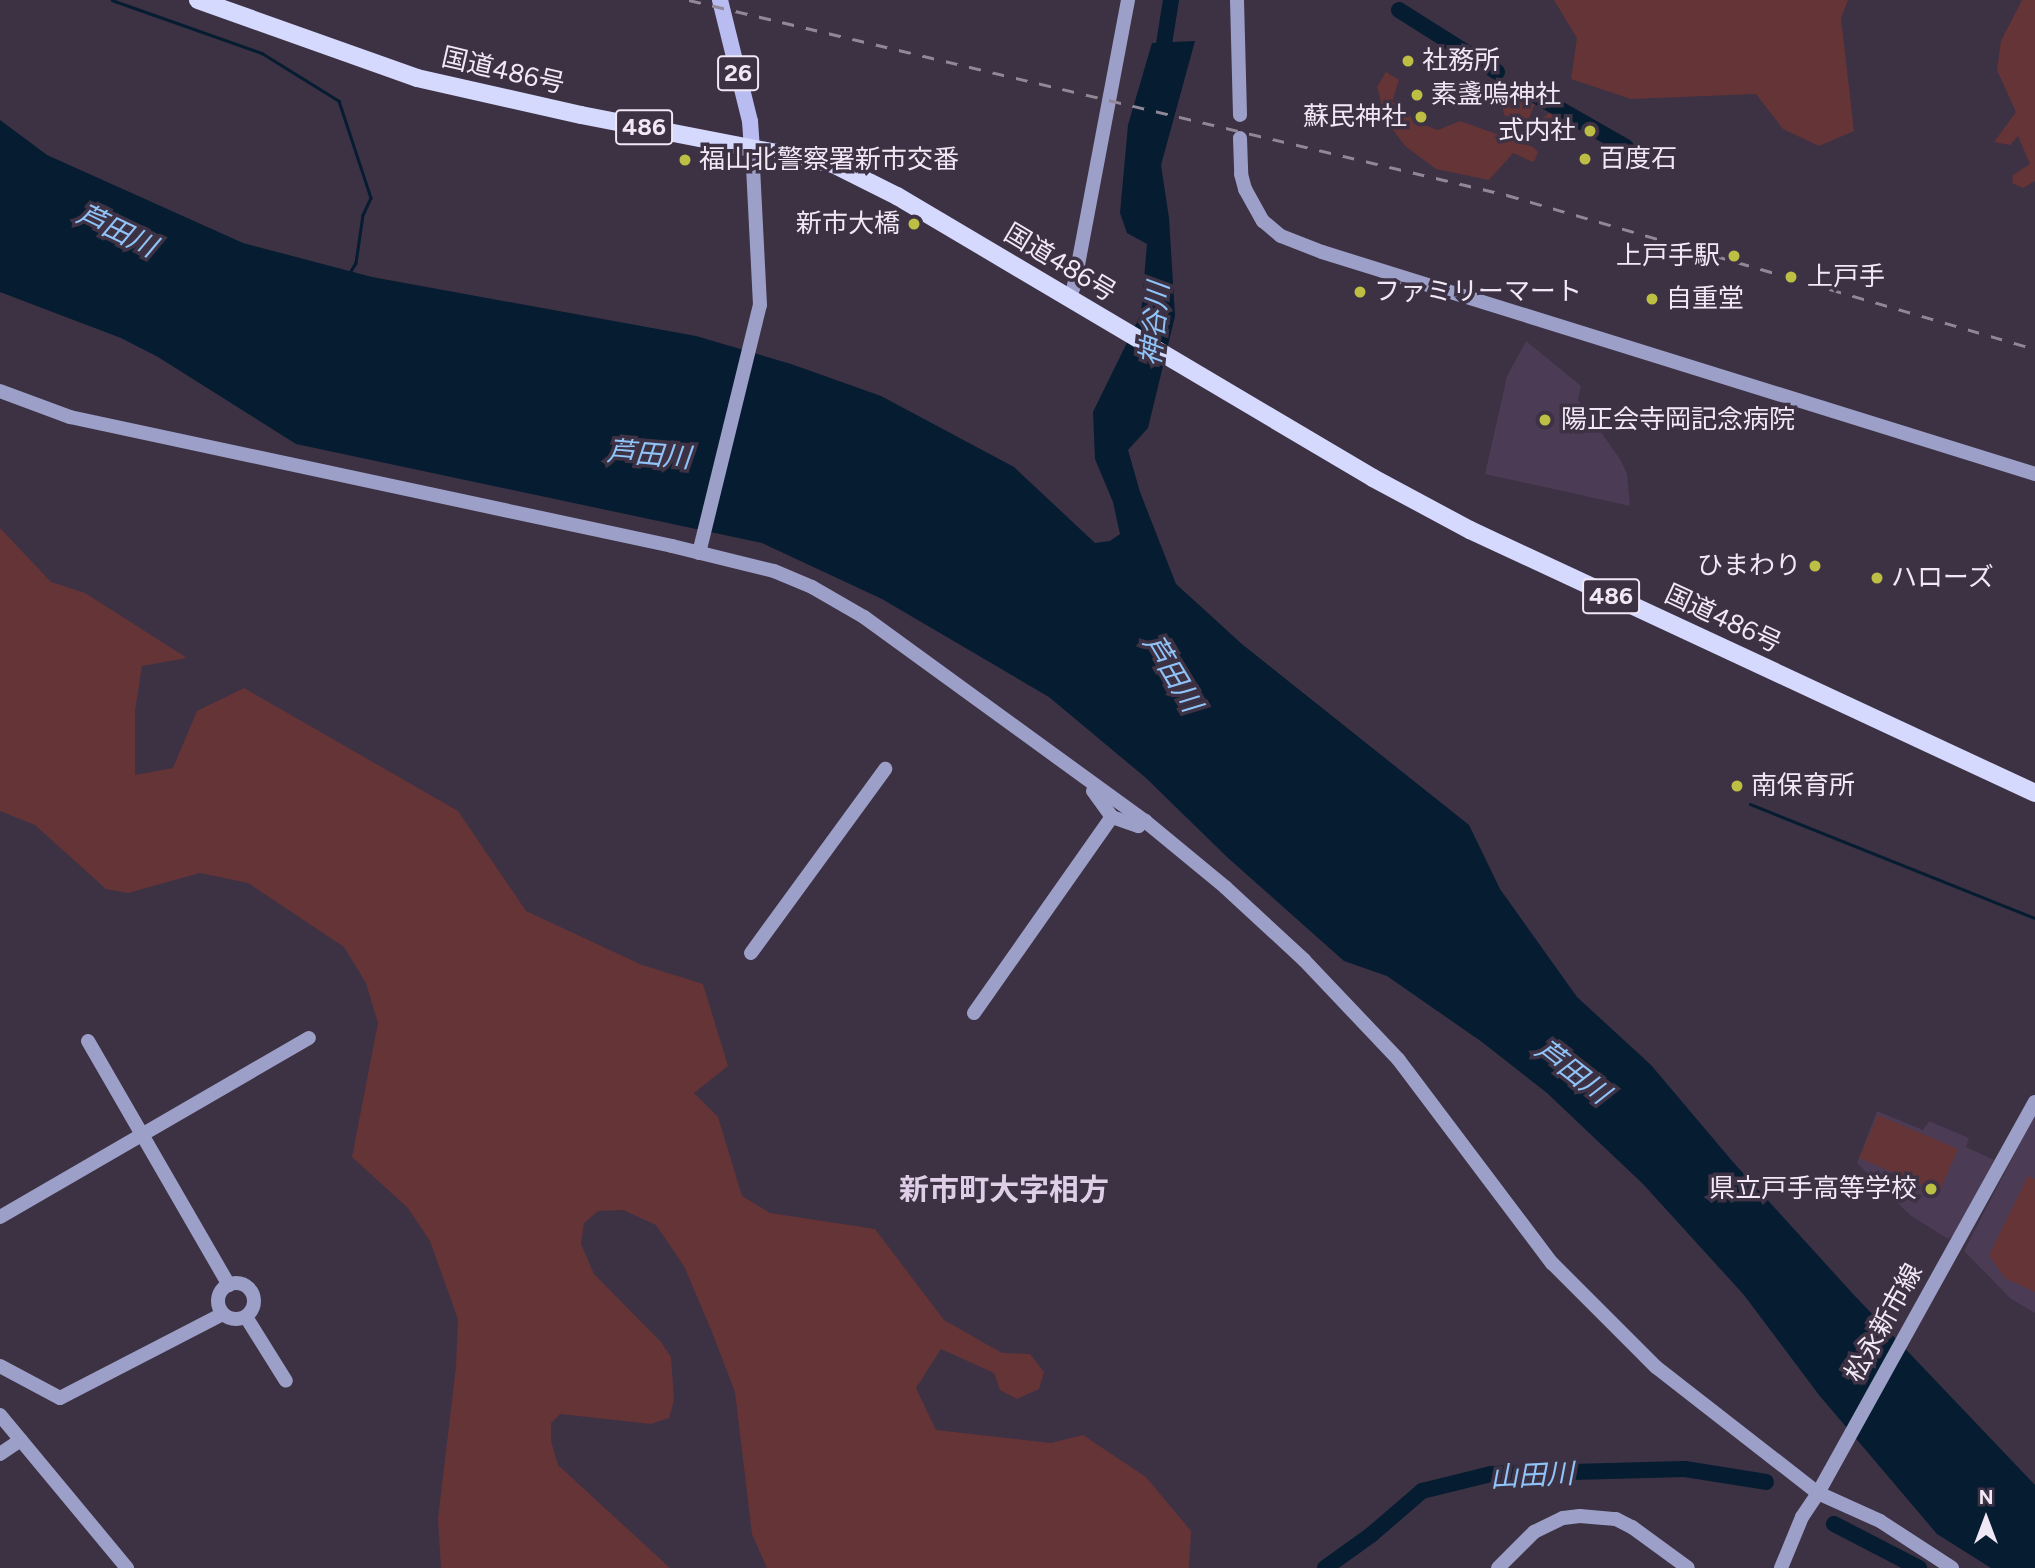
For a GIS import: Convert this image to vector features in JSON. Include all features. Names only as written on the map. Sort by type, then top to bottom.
[{"type":"highway","name":"国道486号","points":[[198,0],[417,78],[580,115],[833,163],[864,178],[1373,478],[1469,530],[2035,793]]},
{"type":"main road","name":"26","points":[[720,0],[750,121],[752,147]]},
{"type":"street","points":[[1069,299],[1074,286],[1128,0]]},
{"type":"street","points":[[1237,0],[1240,115]]},
{"type":"street","points":[[1240,138],[1241,174],[1245,189],[1263,221],[1281,236],[1361,264],[2035,474]]},
{"type":"street","points":[[699,553],[760,305],[752,147]]},
{"type":"street","points":[[0,391],[70,417],[774,571],[811,587],[853,611],[1145,821],[1225,887],[1354,1011],[1436,1105],[1552,1264],[1612,1326],[1706,1408],[1821,1487],[1880,1521],[1952,1568]]},
{"type":"street","points":[[751,953],[885,769]]},
{"type":"street","points":[[1088,779],[1089,786],[1105,803],[1112,817],[1138,826],[1145,821]]},
{"type":"street","points":[[974,1013],[1112,817]]},
{"type":"street","points":[[0,1217],[143,1137],[309,1038]]},
{"type":"street","points":[[88,1041],[229,1285]]},
{"type":"street","name":"松永新市線","points":[[1781,1568],[1792,1536],[2035,1102]]},
{"type":"street","points":[[229,1285],[247,1286],[254,1296],[253,1308],[246,1317],[236,1320],[223,1314],[218,1297],[229,1285]]},
{"type":"street","points":[[0,1366],[60,1398],[223,1314]]},
{"type":"street","points":[[246,1317],[286,1381]]},
{"type":"street","points":[[0,1415],[127,1568]]},
{"type":"street","points":[[0,1454],[22,1440]]},
{"type":"street","points":[[1498,1568],[1534,1532],[1563,1518],[1580,1516],[1616,1519],[1632,1527],[1688,1568]]},
{"type":"shaded area","points":[[1554,0],[1848,0],[1841,18],[1854,131],[1819,146],[1783,129],[1756,94],[1631,99],[1571,79],[1577,38]]},
{"type":"shaded area","points":[[2022,0],[2035,0],[2035,181],[2023,188],[2012,183],[2013,175],[2030,164],[2018,136],[2010,145],[1994,142],[2016,112],[1997,70],[2001,41]]},
{"type":"shaded area","points":[[1386,72],[1399,80],[1392,102],[1406,109],[1413,121],[1438,130],[1460,121],[1533,147],[1538,152],[1535,160],[1533,162],[1513,153],[1489,180],[1436,169],[1405,146],[1386,120],[1377,87]]},
{"type":"shaded area","points":[[1501,79],[1536,100],[1527,124],[1504,115],[1498,86]]},
{"type":"shaded area","points":[[1553,110],[1590,129],[1589,132],[1562,118],[1554,134],[1544,131],[1543,118]]},
{"type":"shaded area","name":"陽正会寺岡記念病院","points":[[1526,341],[1581,386],[1578,400],[1620,459],[1627,474],[1630,506],[1485,474],[1507,376]]},
{"type":"shaded area","points":[[0,528],[51,582],[85,593],[187,658],[142,666],[135,711],[135,775],[173,768],[197,711],[244,688],[458,811],[526,911],[642,965],[703,984],[728,1066],[694,1093],[718,1117],[742,1196],[770,1213],[875,1229],[944,1320],[1002,1353],[1030,1354],[1044,1372],[1039,1389],[1017,1399],[1000,1390],[994,1373],[941,1349],[916,1388],[936,1430],[1051,1443],[1083,1435],[1146,1477],[1191,1531],[1189,1568],[767,1568],[752,1534],[735,1392],[712,1332],[684,1266],[656,1225],[623,1210],[598,1211],[584,1223],[581,1244],[594,1274],[661,1342],[671,1357],[674,1400],[669,1418],[651,1424],[560,1414],[551,1423],[551,1441],[558,1465],[670,1568],[441,1568],[438,1518],[456,1367],[458,1319],[430,1241],[408,1208],[352,1157],[378,1023],[366,983],[344,947],[248,883],[200,873],[128,893],[106,889],[35,825],[0,811]]},
{"type":"shaded area","name":"県立戸手高等学校","points":[[1877,1111],[1923,1130],[1929,1121],[1969,1138],[1966,1147],[1994,1160],[1954,1235],[1948,1239],[1910,1215],[1857,1163]]},
{"type":"shaded area","name":"県立戸手高等学校","points":[[2035,1114],[2035,1313],[2011,1299],[1964,1251]]},
{"type":"shaded area","points":[[1878,1115],[1958,1149],[1939,1192],[1859,1158]]},
{"type":"shaded area","points":[[2028,1176],[2035,1179],[2035,1292],[2005,1278],[1989,1255]]},
{"type":"water","name":"芦田川","points":[[1195,41],[1161,165],[1169,218],[1175,316],[1148,428],[1128,450],[1140,492],[1176,584],[1243,645],[1469,825],[1500,889],[1577,997],[1651,1065],[1733,1162],[1854,1295],[2035,1485],[2035,1568],[1991,1568],[1937,1534],[1819,1395],[1744,1295],[1643,1184],[1547,1093],[1482,1042],[1387,976],[1344,961],[1227,857],[1146,778],[1049,697],[882,599],[762,543],[296,444],[158,357],[121,338],[0,292],[0,120],[47,155],[243,243],[372,277],[696,336],[791,364],[881,396],[1014,467],[1095,543],[1110,541],[1120,534],[1113,502],[1095,459],[1093,412],[1141,314],[1147,244],[1127,233],[1120,213],[1128,125],[1152,43]]},
{"type":"waterway","points":[[112,0],[262,53],[339,101],[371,198],[363,215],[356,263],[350,273]]},
{"type":"waterway","name":"神谷川","points":[[1161,63],[1171,0]]},
{"type":"waterway","points":[[1399,10],[1497,72]]},
{"type":"waterway","points":[[1526,90],[1626,147]]},
{"type":"waterway","points":[[1750,804],[2035,918]]},
{"type":"waterway","name":"山田川","points":[[1325,1568],[1371,1535],[1422,1491],[1491,1474],[1685,1469],[1766,1482]]},
{"type":"waterway","name":"山田川","points":[[1834,1524],[1919,1568]]},
{"type":"railway","points":[[689,0],[1507,195],[2035,349]]},
{"type":"place","name":"社務所","points":[[1408,61]]},
{"type":"place","name":"素盞嗚神社","points":[[1417,95]]},
{"type":"place","name":"蘇民神社","points":[[1421,117]]},
{"type":"place","name":"式内社","points":[[1590,131]]},
{"type":"place","name":"百度石","points":[[1585,159]]},
{"type":"place","name":"福山北警察署新市交番","points":[[685,160]]},
{"type":"place","name":"新市大橋","points":[[914,224]]},
{"type":"place","name":"上戸手駅","points":[[1734,256]]},
{"type":"place","name":"上戸手","points":[[1791,277]]},
{"type":"place","name":"ファミリーマート","points":[[1360,292]]},
{"type":"place","name":"自重堂","points":[[1652,299]]},
{"type":"place","name":"陽正会寺岡記念病院","points":[[1545,420]]},
{"type":"place","name":"ひまわり","points":[[1815,566]]},
{"type":"place","name":"ハローズ","points":[[1877,578]]},
{"type":"place","name":"南保育所","points":[[1737,786]]},
{"type":"place","name":"県立戸手高等学校","points":[[1931,1189]]},
{"type":"district","name":"新市町大字相方","points":[[1004,1190]]}]
